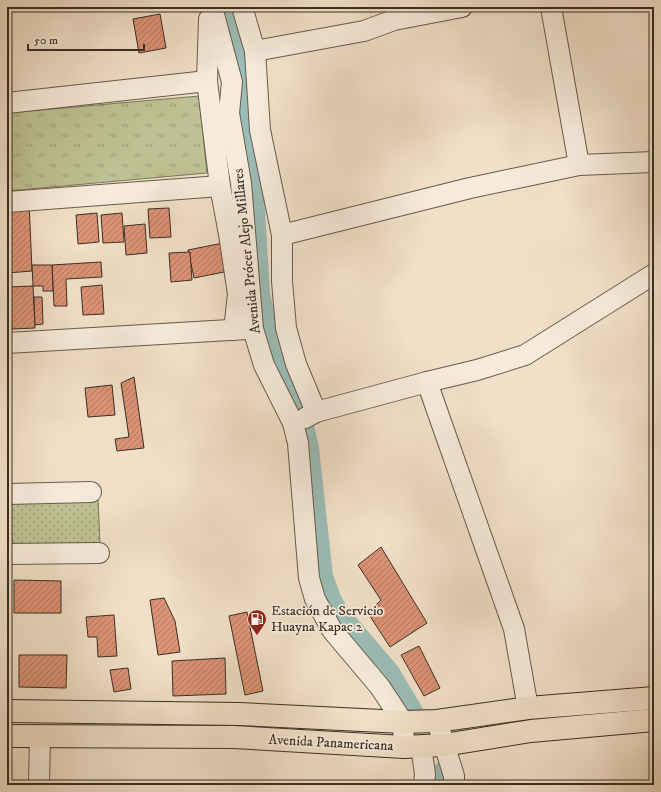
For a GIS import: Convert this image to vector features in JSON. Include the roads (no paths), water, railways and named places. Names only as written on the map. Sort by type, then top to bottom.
[{"type":"main road","name":"Avenida Panamericana","points":[[7,711],[239,714],[403,722],[437,721],[528,708],[654,698]]},
{"type":"main road","name":"Avenida Panamericana","points":[[7,736],[233,738],[412,747],[444,745],[531,731],[654,720]]},
{"type":"street","name":"Avenida Prócer Alejo Millares","points":[[211,7],[207,81],[220,186],[244,330],[264,365],[305,418],[298,443],[309,578],[314,599],[332,630],[380,688],[403,722]]},
{"type":"street","name":"Avenida Prócer Alejo Millares","points":[[211,7],[232,82],[229,113],[241,183],[244,330]]},
{"type":"street","points":[[242,7],[255,51],[260,130],[282,235],[282,281],[286,328],[296,364],[305,418],[426,382],[477,370],[525,355],[654,274]]},
{"type":"street","points":[[255,51],[364,31],[394,20],[462,7]]},
{"type":"street","points":[[551,7],[579,165]]},
{"type":"street","points":[[7,103],[207,81]]},
{"type":"street","points":[[282,235],[470,188],[579,165],[654,162]]},
{"type":"street","points":[[7,202],[220,186]]},
{"type":"street","points":[[7,343],[244,330]]},
{"type":"street","points":[[426,382],[514,629],[528,708]]},
{"type":"street","points":[[7,494],[91,492]]},
{"type":"street","points":[[7,554],[99,553]]},
{"type":"street","points":[[437,721],[454,776],[454,785]]},
{"type":"street","points":[[403,722],[412,747],[425,774],[424,785]]},
{"type":"street","points":[[40,736],[40,785]]},
{"type":"waterway","points":[[228,7],[247,70],[240,105],[242,120],[252,153],[255,176],[262,294],[268,319],[272,349],[280,369],[303,413],[311,448],[325,576],[333,598],[340,611],[392,672],[418,716]]},
{"type":"waterway","points":[[441,770],[444,785]]},
{"type":"place","name":"Estación de Servicio Huayna Kapac 2","points":[[257,636]]}]
